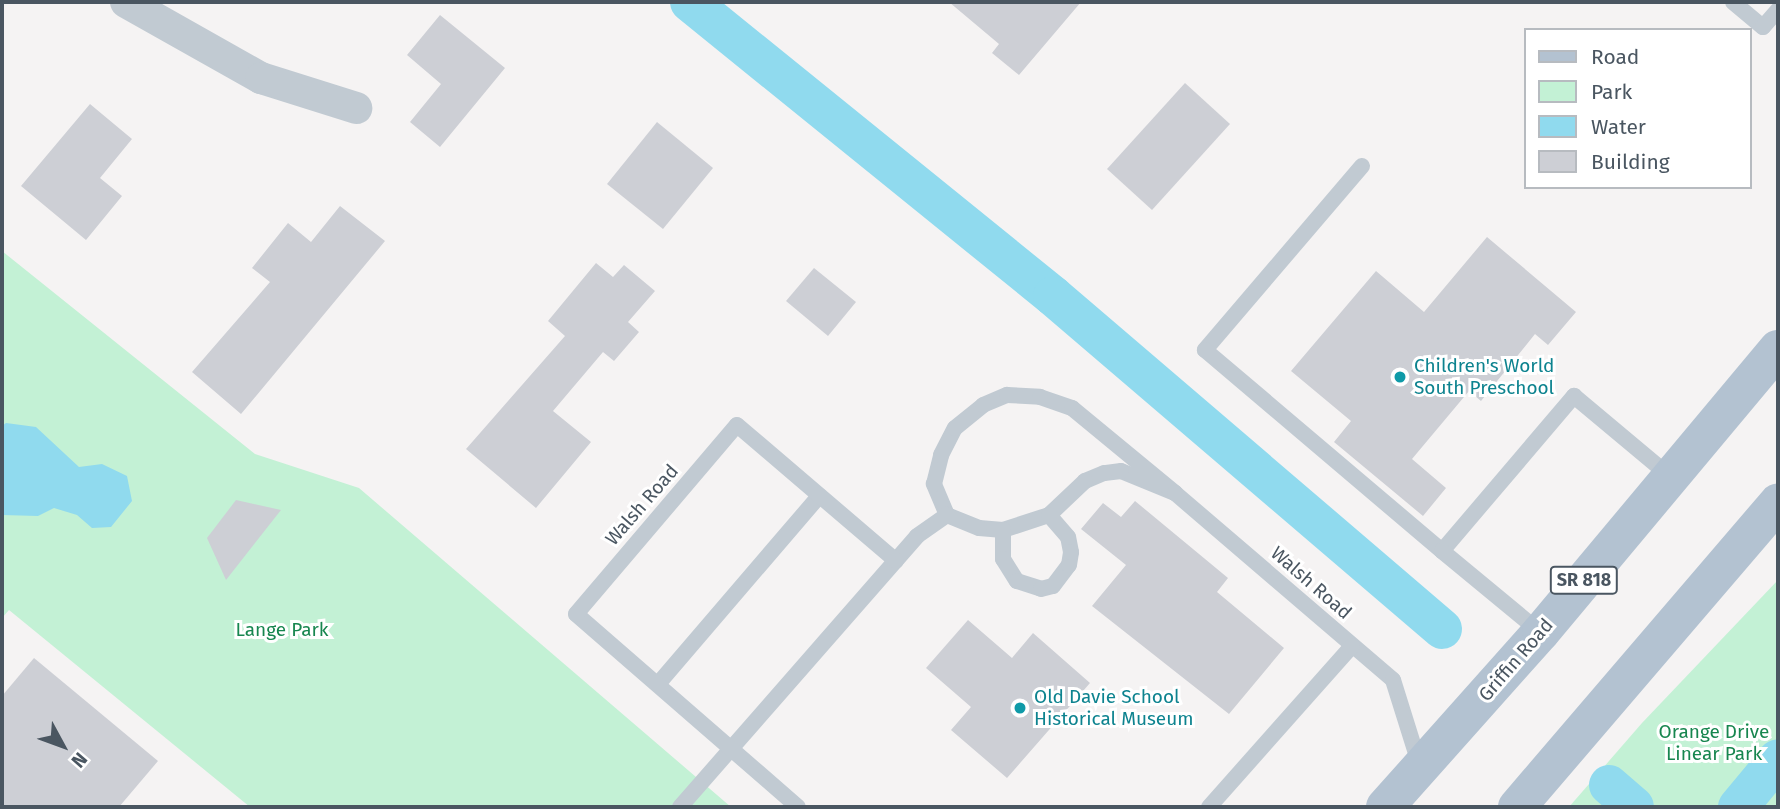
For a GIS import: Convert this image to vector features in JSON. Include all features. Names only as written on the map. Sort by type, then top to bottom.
[{"type":"main road","name":"Griffin Road","points":[[1385,807],[1541,632],[1778,349]]},
{"type":"main road","points":[[1517,807],[1778,502]]},
{"type":"street","points":[[126,2],[261,78],[355,108]]},
{"type":"lane","points":[[1733,2],[1763,27],[1778,10]]},
{"type":"lane","points":[[1362,166],[1205,350],[1541,632]]},
{"type":"lane","name":"Walsh Road","points":[[947,515],[934,484],[941,455],[955,428],[983,405],[1007,395],[1040,397],[1072,408],[1352,646],[1209,807]]},
{"type":"lane","points":[[1442,551],[1574,396],[1672,478]]},
{"type":"lane","name":"Walsh Road","points":[[798,807],[576,614],[737,425],[896,561]]},
{"type":"lane","points":[[680,807],[917,536],[947,515],[979,528],[1003,530],[1049,514],[1085,481],[1104,472],[1121,471],[1175,493]]},
{"type":"lane","points":[[658,684],[819,496]]},
{"type":"lane","points":[[1003,530],[1003,559],[1017,582],[1041,589],[1053,586],[1069,565],[1071,552],[1068,537],[1049,514]]},
{"type":"lane","points":[[1352,646],[1393,680],[1400,692],[1420,768]]},
{"type":"green space","name":"Lange Park","points":[[2,251],[255,454],[359,488],[731,807],[250,807],[9,610],[2,618]]},
{"type":"green space","name":"Orange Drive Linear Park","points":[[1778,580],[1778,807],[1569,807],[1642,723]]},
{"type":"water","points":[[6,423],[36,427],[79,467],[102,464],[127,476],[132,501],[111,527],[92,528],[77,515],[54,508],[38,516],[2,515],[2,426]]},
{"type":"building","points":[[949,2],[1081,2],[1019,75],[992,53],[999,44]]},
{"type":"building","points":[[440,15],[505,68],[440,147],[410,122],[441,84],[407,55]]},
{"type":"building","points":[[1185,83],[1230,124],[1152,210],[1107,169]]},
{"type":"building","points":[[90,104],[132,139],[100,178],[122,196],[86,240],[21,186]]},
{"type":"building","points":[[657,122],[713,168],[663,229],[607,184]]},
{"type":"building","points":[[340,206],[385,241],[241,414],[192,372],[270,282],[252,268],[288,223],[311,242]]},
{"type":"building","name":"Children's World South Preschool","points":[[1487,237],[1576,312],[1548,345],[1535,334],[1481,401],[1469,391],[1412,459],[1446,488],[1423,516],[1334,442],[1351,421],[1291,371],[1376,271],[1424,312]]},
{"type":"building","points":[[596,263],[613,277],[624,265],[655,291],[628,322],[639,332],[614,361],[603,352],[553,411],[591,442],[536,508],[466,449],[565,336],[548,321]]},
{"type":"building","points":[[814,268],[856,302],[828,336],[786,301]]},
{"type":"building","points":[[236,500],[281,510],[226,580],[207,538]]},
{"type":"building","points":[[1135,501],[1228,578],[1217,592],[1284,648],[1229,714],[1092,606],[1126,565],[1081,529],[1103,503],[1121,517]]},
{"type":"building","points":[[968,620],[1012,658],[1033,633],[1090,683],[1007,778],[951,730],[971,707],[926,668]]},
{"type":"building","points":[[34,658],[158,761],[119,807],[2,807],[2,696]]},
{"type":"waterway","points":[[690,2],[1053,296],[1442,629]]},
{"type":"waterway","points":[[1738,807],[1778,759]]},
{"type":"waterway","points":[[1609,785],[1634,807]]},
{"type":"place","name":"Children's World South Preschool","points":[[1400,377]]},
{"type":"place","name":"Old Davie School Historical Museum","points":[[1020,708]]}]
